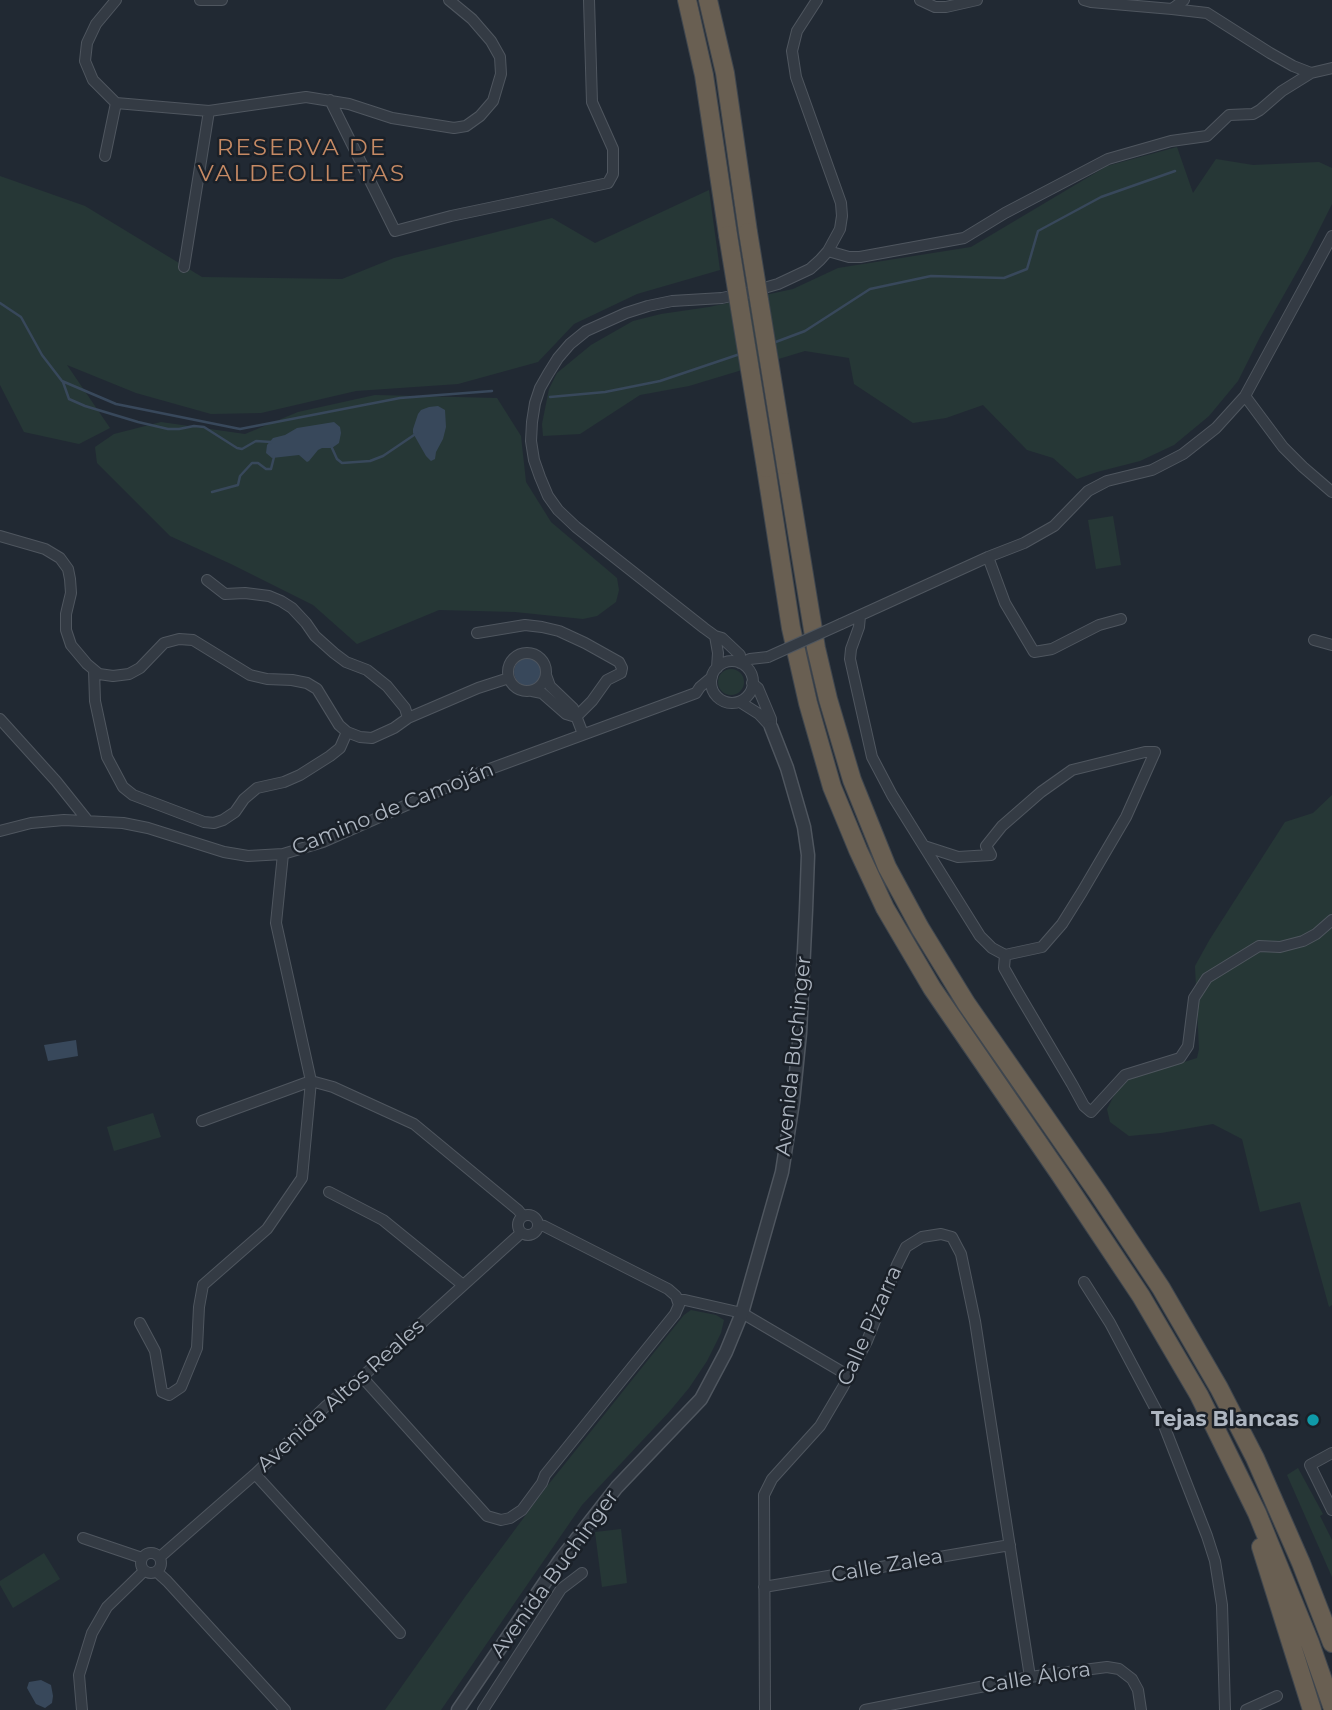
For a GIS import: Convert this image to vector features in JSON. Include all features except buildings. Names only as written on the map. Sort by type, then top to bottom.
[{"type":"highway","points":[[687,0],[704,75],[791,628],[808,703],[832,787],[884,908],[932,988],[1141,1296],[1199,1395],[1257,1513],[1310,1643],[1332,1706]]},
{"type":"highway","points":[[708,0],[724,74],[814,637],[828,699],[852,780],[887,867],[920,928],[966,1003],[1161,1288],[1219,1388],[1255,1458],[1301,1563],[1332,1643]]},
{"type":"highway","points":[[1257,1513],[1262,1550],[1312,1710]]},
{"type":"highway","points":[[1301,1563],[1325,1594],[1332,1610]]},
{"type":"street","points":[[117,0],[96,24],[87,43],[85,61],[93,80],[116,103],[209,111],[306,97],[349,104],[392,118],[454,128],[466,126],[480,116],[493,101],[501,74],[500,57],[491,41],[472,19],[449,0]]},
{"type":"street","points":[[200,0],[222,0]]},
{"type":"street","points":[[330,100],[395,231],[450,216],[608,183],[613,174],[613,149],[592,103],[589,0]]},
{"type":"street","points":[[740,663],[740,655],[722,638],[715,636],[558,510],[548,496],[534,460],[531,441],[535,403],[540,388],[558,359],[570,344],[586,331],[648,306],[722,298],[778,284],[810,269],[828,251],[840,229],[841,203],[796,77],[792,51],[797,31],[817,0]]},
{"type":"street","points":[[920,0],[946,7],[977,0]]},
{"type":"street","points":[[1084,0],[1207,13],[1270,53],[1311,73]]},
{"type":"street","points":[[1172,9],[1184,0]]},
{"type":"street","points":[[828,251],[860,257],[964,238],[1005,213],[1108,159],[1171,141],[1207,136],[1229,115],[1252,114],[1311,73],[1332,68]]},
{"type":"street","points":[[105,156],[116,103]]},
{"type":"street","points":[[184,267],[209,111]]},
{"type":"street","points":[[715,672],[726,663],[768,657],[1024,543],[1054,526],[1087,491],[1107,481],[1152,470],[1183,454],[1216,428],[1245,396],[1332,236]]},
{"type":"street","points":[[1245,396],[1283,447],[1332,492]]},
{"type":"street","points":[[0,536],[45,549],[60,558],[68,569],[71,593],[66,614],[66,630],[71,645],[99,674],[129,674],[140,668],[164,643],[178,639],[193,640],[250,675],[267,680],[307,683],[317,689],[339,725],[360,737],[372,738],[408,718],[478,688],[509,678]]},
{"type":"street","points":[[988,557],[1005,603],[1034,652],[1052,649],[1099,625],[1121,619]]},
{"type":"street","points":[[207,580],[225,594],[268,596],[292,608],[315,636],[334,653],[346,662],[367,670],[387,686],[405,708],[408,718]]},
{"type":"street","points":[[860,616],[859,627],[850,649],[850,659],[872,757],[924,846],[980,936],[992,948],[1005,955],[1042,947],[1062,924],[1126,817],[1155,752],[1145,752],[1072,770],[1002,825],[986,846],[991,855],[958,857],[924,846]]},
{"type":"street","points":[[477,633],[525,625],[542,626],[576,639],[619,662],[621,673],[607,680],[576,717]]},
{"type":"street","points":[[715,636],[718,653],[712,687],[716,696],[725,702],[740,702],[750,693],[758,668],[768,657]]},
{"type":"street","points":[[1314,640],[1332,645]]},
{"type":"street","points":[[576,717],[566,714],[542,693],[517,688],[509,678],[508,670],[512,660],[527,653],[541,660],[550,686],[573,708],[583,734]]},
{"type":"street","points":[[740,663],[749,670],[752,681]]},
{"type":"street","points":[[94,670],[95,701],[107,757],[123,787],[133,795],[204,822],[214,824],[223,820],[235,812],[244,799],[257,788],[284,782],[331,756],[340,748],[348,732]]},
{"type":"street","name":"Camino de Camoján","points":[[0,831],[64,820],[123,823],[224,852],[248,856],[283,854],[323,842],[479,773],[696,693],[715,672]]},
{"type":"street","points":[[532,691],[541,685],[546,675]]},
{"type":"street","name":"Avenida Buchinger","points":[[752,681],[758,688],[771,719],[771,727]]},
{"type":"street","name":"Camino de Camoján","points":[[696,693],[716,696]]},
{"type":"street","name":"Avenida Buchinger","points":[[458,1710],[561,1560],[617,1487],[701,1399],[726,1352],[742,1313],[782,1172],[800,1033],[808,855],[804,827],[787,768],[771,727],[760,714],[740,702]]},
{"type":"street","points":[[0,719],[88,821]]},
{"type":"street","points":[[1128,756],[1145,773]]},
{"type":"street","points":[[140,1323],[155,1350],[162,1392],[169,1395],[180,1387],[197,1348],[203,1285],[267,1229],[302,1178],[311,1081],[276,923],[283,854]]},
{"type":"street","points":[[1005,955],[1004,968],[1084,1106],[1091,1112],[1125,1075],[1180,1058],[1188,1046],[1194,998],[1207,978],[1259,946],[1280,947],[1303,941],[1332,920]]},
{"type":"street","points":[[202,1121],[311,1081],[333,1087],[414,1124],[523,1216],[535,1218],[538,1225],[536,1232],[525,1235],[521,1233],[518,1226],[523,1216]]},
{"type":"street","points":[[329,1192],[383,1220],[463,1285]]},
{"type":"street","points":[[362,1377],[487,1516],[501,1520],[517,1514],[542,1483],[545,1475],[675,1314],[679,1305],[673,1292],[668,1289],[538,1225]]},
{"type":"street","name":"Avenida Altos Reales","points":[[160,1557],[521,1233]]},
{"type":"street","name":"Calle Pizarra","points":[[765,1710],[764,1495],[772,1479],[820,1426],[849,1376],[867,1341],[906,1247],[922,1237],[941,1234],[952,1237],[961,1254],[975,1321],[1030,1677]]},
{"type":"street","points":[[1084,1282],[1110,1323],[1163,1423],[1215,1560],[1222,1605],[1225,1710]]},
{"type":"street","points":[[678,1300],[742,1313],[849,1376]]},
{"type":"street","points":[[1332,1453],[1310,1465],[1332,1510]]},
{"type":"street","points":[[255,1474],[400,1633]]},
{"type":"street","points":[[83,1538],[142,1558],[151,1553],[160,1557],[161,1567],[150,1574],[144,1571],[142,1558]]},
{"type":"street","name":"Calle Zalea","points":[[764,1587],[1010,1545]]},
{"type":"street","points":[[82,1710],[79,1675],[96,1624],[114,1598],[144,1571]]},
{"type":"street","points":[[157,1572],[285,1710]]},
{"type":"street","points":[[483,1710],[561,1590],[582,1573]]},
{"type":"street","name":"Calle Álora","points":[[865,1710],[1030,1677],[1107,1667],[1119,1669],[1132,1679],[1138,1690],[1141,1710]]},
{"type":"street","points":[[1246,1710],[1277,1696]]},
{"type":"shaded area","points":[[1177,147],[1193,193],[1216,159],[1253,165],[1319,162],[1332,168],[1332,204],[1238,381],[1209,416],[1174,445],[1140,461],[1077,479],[1053,458],[1027,450],[983,405],[946,418],[913,423],[854,384],[849,358],[805,351],[689,386],[640,395],[580,434],[543,436],[542,424],[549,389],[557,373],[591,345],[633,321],[793,289],[838,268],[971,247],[1107,166]]},
{"type":"shaded area","points":[[0,176],[85,206],[202,277],[342,279],[394,258],[552,218],[595,243],[709,190],[720,270],[637,294],[574,324],[538,362],[458,384],[356,391],[261,413],[211,414],[136,393],[67,365],[110,428],[79,444],[24,432],[0,385]]},
{"type":"shaded area","points":[[375,395],[497,398],[521,436],[526,482],[551,522],[617,578],[619,590],[616,602],[597,616],[583,619],[515,612],[439,610],[357,644],[313,605],[170,536],[97,463],[95,447],[114,434],[161,422],[245,434],[298,412]]},
{"type":"shaded area","points":[[1113,516],[1121,565],[1096,569],[1088,520]]},
{"type":"shaded area","points":[[731,669],[740,673],[744,682],[740,691],[731,695],[722,691],[718,682],[722,673]]},
{"type":"shaded area","points":[[1332,795],[1332,1305],[1329,1307],[1300,1202],[1260,1212],[1242,1139],[1213,1124],[1129,1136],[1110,1122],[1107,1109],[1116,1092],[1129,1077],[1197,1058],[1199,1049],[1195,966],[1285,822],[1313,813]]},
{"type":"shaded area","points":[[153,1113],[161,1137],[114,1151],[107,1127]]},
{"type":"shaded area","points":[[691,1310],[716,1315],[724,1320],[721,1333],[707,1361],[689,1388],[582,1505],[441,1710],[385,1710],[548,1485],[684,1315]]},
{"type":"shaded area","points":[[1298,1468],[1323,1514],[1320,1516],[1332,1540],[1332,1577],[1287,1475]]},
{"type":"shaded area","points":[[621,1529],[627,1583],[602,1587],[595,1532]]},
{"type":"shaded area","points":[[44,1553],[60,1579],[13,1608],[0,1581]]},
{"type":"water","points":[[438,406],[445,410],[446,427],[435,459],[431,461],[413,429],[421,410]]},
{"type":"water","points":[[334,422],[340,427],[339,443],[332,448],[318,450],[307,462],[299,455],[272,458],[266,453],[267,445],[273,438],[297,428]]},
{"type":"water","points":[[528,658],[538,662],[542,672],[538,682],[528,686],[518,682],[514,672],[518,662]]},
{"type":"water","points":[[76,1040],[78,1056],[48,1061],[44,1045]]},
{"type":"water","points":[[41,1680],[51,1685],[53,1696],[52,1703],[45,1708],[36,1704],[27,1688],[29,1682]]},
{"type":"waterway","points":[[773,343],[805,331],[870,289],[931,276],[1004,278],[1027,269],[1038,231],[1101,197],[1175,171]]},
{"type":"waterway","points":[[0,303],[21,317],[42,355],[62,381],[116,404],[240,429],[400,398],[492,391]]},
{"type":"waterway","points":[[550,397],[605,392],[660,381],[740,354]]},
{"type":"waterway","points":[[63,382],[69,399],[138,422],[168,429],[204,427],[242,449],[256,441],[271,442]]},
{"type":"waterway","points":[[332,448],[342,463],[370,461],[383,456],[417,433]]},
{"type":"waterway","points":[[212,492],[238,485],[240,476],[252,463],[271,469],[274,457]]},
{"type":"place","name":"Tejas Blancas","points":[[1313,1420]]},
{"type":"district","name":"RESERVA DE VALDEOLLETAS","points":[[302,161]]}]
